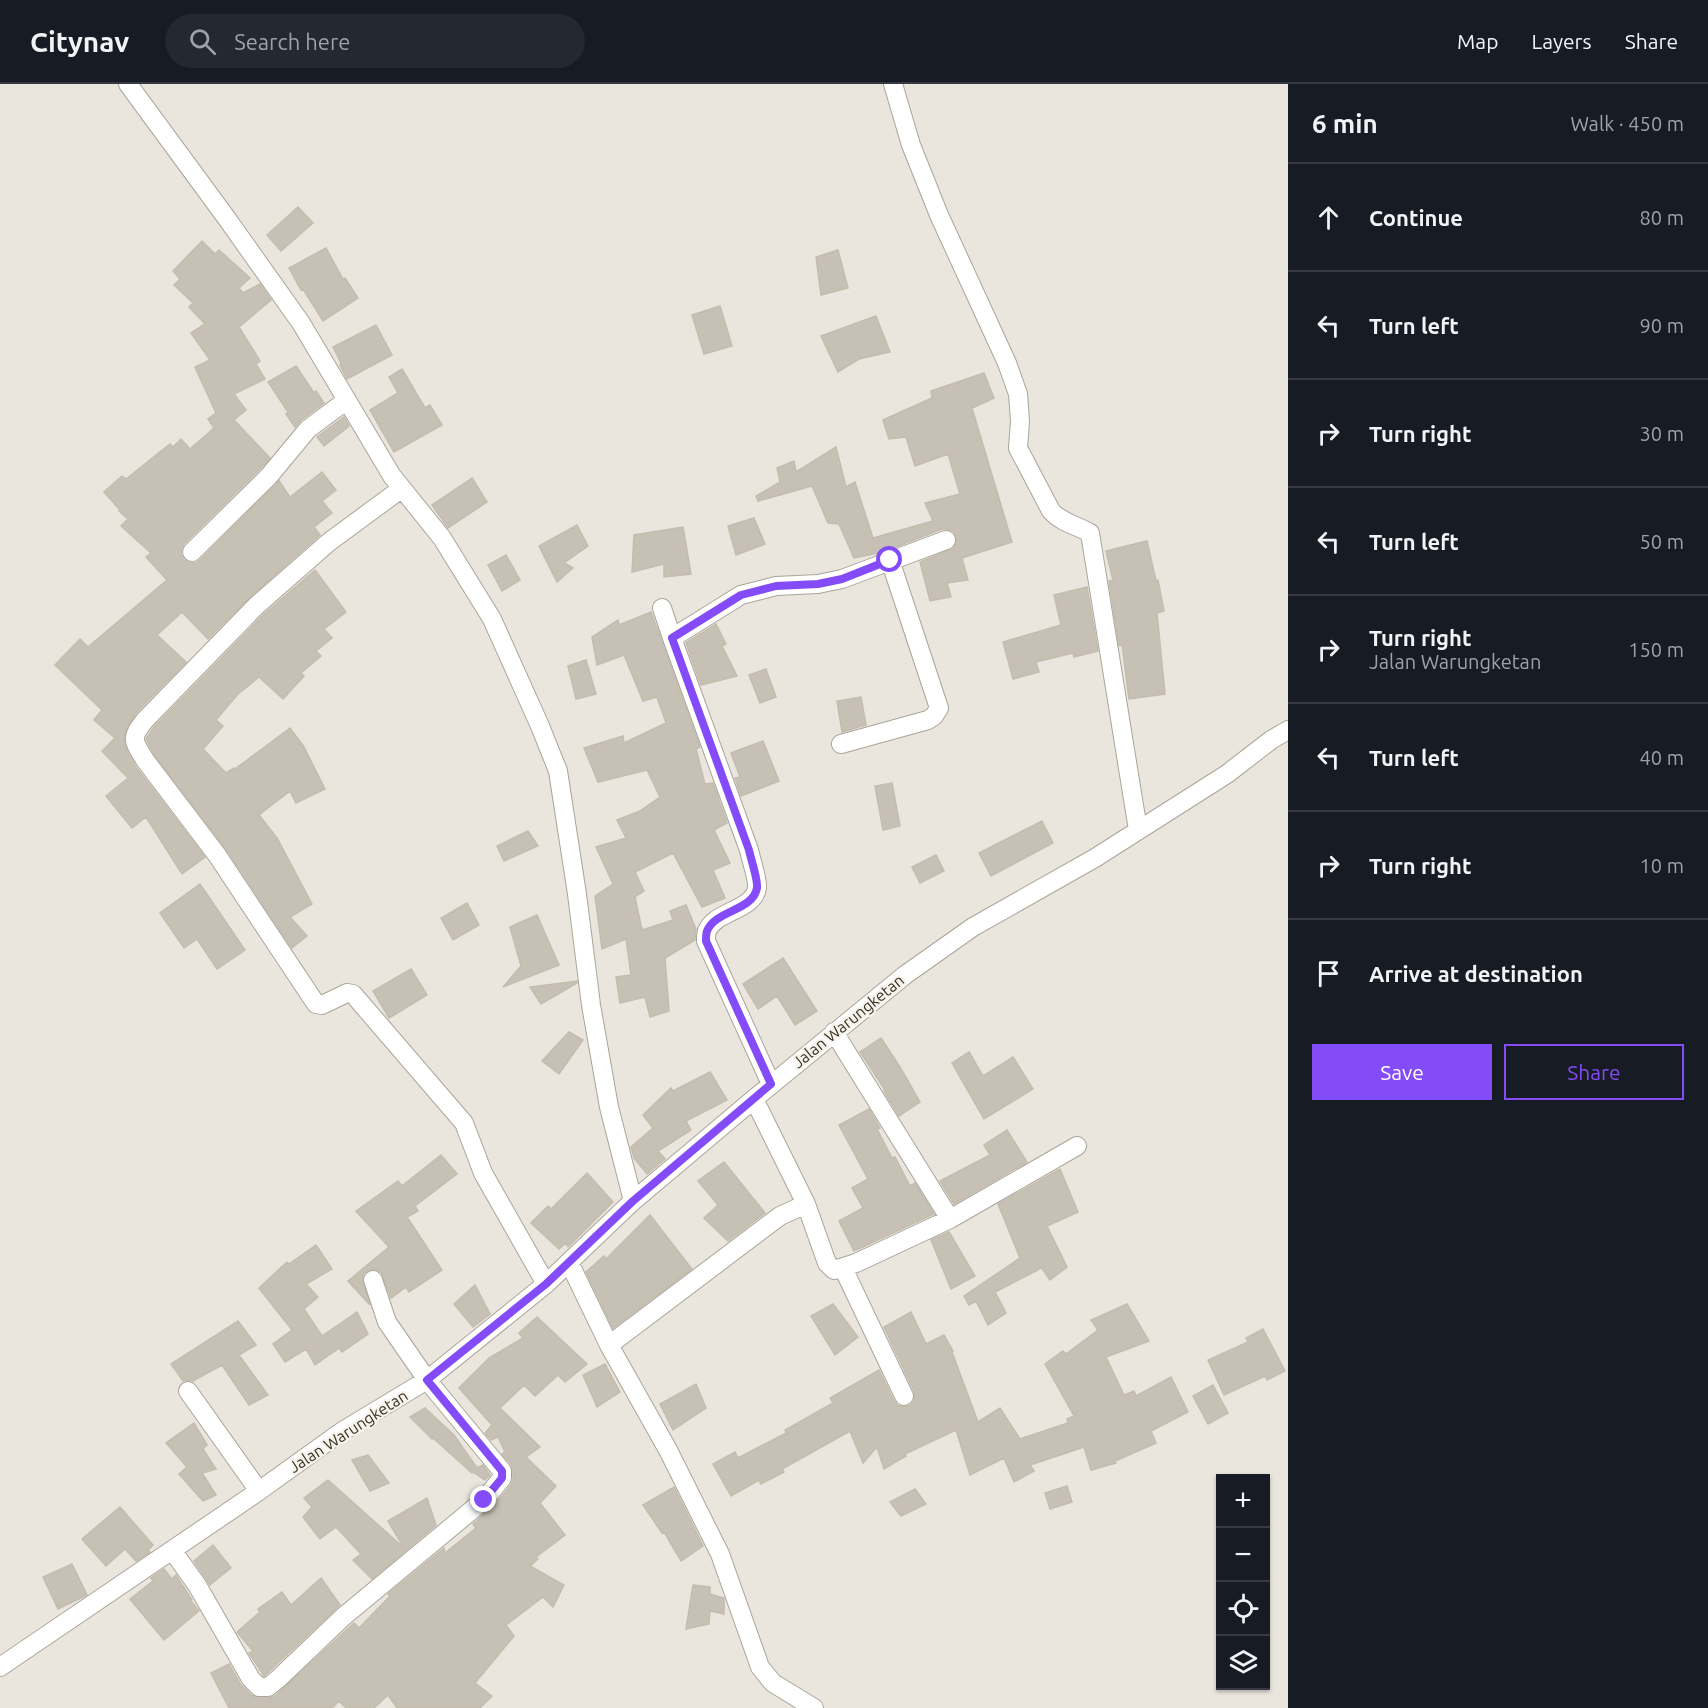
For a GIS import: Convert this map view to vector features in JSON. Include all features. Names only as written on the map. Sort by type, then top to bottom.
[{"type":"street","points":[[128,84],[301,323],[401,489],[442,538],[492,619],[558,771],[578,894],[591,1005],[609,1107],[633,1201]]},
{"type":"street","points":[[893,84],[911,145],[939,215],[1017,394],[1020,421],[1018,448],[1051,511],[1058,519],[1090,533],[1138,830]]},
{"type":"street","points":[[192,552],[269,476],[308,429],[347,400]]},
{"type":"street","points":[[401,489],[329,542],[256,606],[145,720],[134,738],[145,760],[217,855],[316,1004],[322,1005],[346,993],[352,994],[464,1123],[488,1182],[546,1284]]},
{"type":"street","points":[[672,638],[741,595],[776,586],[818,584],[842,579],[946,540]]},
{"type":"street","points":[[840,744],[928,720],[939,708],[890,560]]},
{"type":"street","points":[[662,608],[749,850],[757,883],[753,897],[746,904],[714,922],[708,930],[706,941],[771,1084]]},
{"type":"street","name":"Jalan Warungketan","points":[[0,1667],[259,1491],[341,1432],[427,1380],[546,1284],[633,1201],[754,1098],[905,975],[973,927],[1095,858],[1227,774],[1271,740],[1288,730]]},
{"type":"street","points":[[834,1032],[950,1219]]},
{"type":"street","points":[[754,1098],[806,1204],[827,1263],[834,1270],[950,1219],[1077,1146]]},
{"type":"street","points":[[609,1345],[780,1216],[806,1204]]},
{"type":"street","points":[[569,1262],[609,1345],[668,1450],[720,1554],[760,1667],[772,1683],[814,1708]]},
{"type":"street","points":[[843,1268],[904,1396]]},
{"type":"street","points":[[172,1550],[202,1594],[251,1679],[259,1687],[268,1687],[343,1617],[484,1500],[502,1478],[503,1473],[499,1467],[427,1380],[387,1322],[373,1280]]},
{"type":"street","points":[[188,1391],[259,1491]]},
{"type":"building","points":[[298,207],[313,223],[281,251],[267,235]]},
{"type":"building","points":[[202,241],[215,254],[219,250],[250,278],[239,288],[243,293],[260,284],[271,300],[239,327],[260,361],[256,364],[265,379],[234,394],[246,410],[234,420],[270,458],[184,544],[181,555],[190,563],[200,560],[279,481],[290,497],[322,472],[336,490],[322,501],[332,513],[314,527],[320,535],[249,598],[208,639],[182,612],[157,635],[186,662],[136,713],[127,727],[124,742],[136,767],[205,857],[182,874],[146,817],[132,828],[106,796],[128,778],[102,751],[115,738],[94,720],[102,710],[55,665],[80,639],[88,647],[167,580],[146,557],[151,553],[121,526],[128,519],[104,492],[122,476],[126,479],[170,444],[173,447],[181,439],[190,449],[214,428],[208,419],[216,413],[195,367],[210,360],[191,333],[205,324],[189,307],[193,303],[174,285],[180,279],[173,271]]},
{"type":"building","points":[[326,248],[343,279],[345,278],[358,298],[323,321],[289,268]]},
{"type":"building","points":[[838,250],[848,288],[821,295],[816,257]]},
{"type":"building","points":[[720,306],[732,346],[704,354],[692,315]]},
{"type":"building","points":[[876,316],[890,352],[859,359],[838,372],[821,336]]},
{"type":"building","points":[[376,325],[392,355],[347,379],[333,347]]},
{"type":"building","points":[[296,366],[314,393],[316,391],[324,403],[295,427],[268,382]]},
{"type":"building","points":[[402,369],[425,408],[430,405],[442,425],[394,452],[370,410],[398,393],[389,377]]},
{"type":"building","points":[[984,373],[994,398],[972,408],[1012,542],[962,558],[968,580],[947,583],[951,597],[930,601],[920,562],[954,548],[957,541],[953,531],[942,529],[883,552],[854,558],[839,524],[828,523],[812,486],[758,501],[756,496],[780,482],[777,468],[794,461],[796,472],[836,447],[846,487],[855,482],[873,538],[933,521],[925,503],[960,494],[948,454],[915,466],[906,437],[889,439],[883,420],[932,398],[931,391]]},
{"type":"building","points":[[344,417],[349,426],[324,446],[317,437]]},
{"type":"building","points":[[472,478],[487,502],[448,528],[432,505]]},
{"type":"building","points":[[754,518],[765,544],[736,555],[728,526]]},
{"type":"building","points":[[577,525],[588,546],[564,563],[573,568],[557,582],[539,546]]},
{"type":"building","points":[[683,527],[691,574],[664,577],[664,564],[632,572],[634,535]]},
{"type":"building","points":[[1147,541],[1164,611],[1157,613],[1165,694],[1129,699],[1122,644],[1119,645],[1109,581],[1113,580],[1106,551]]},
{"type":"building","points":[[506,555],[520,580],[502,591],[488,565]]},
{"type":"building","points":[[315,570],[346,612],[324,629],[332,638],[316,651],[321,656],[301,673],[304,676],[283,699],[259,677],[238,694],[216,720],[223,726],[203,749],[226,773],[235,769],[290,728],[304,747],[325,789],[296,803],[290,791],[259,815],[277,838],[312,904],[290,917],[307,936],[292,948],[226,849],[154,754],[146,739],[154,727],[264,614]]},
{"type":"building","points":[[1087,587],[1098,651],[1074,657],[1073,653],[1036,662],[1039,672],[1013,679],[1003,642],[1061,625],[1054,595]]},
{"type":"building","points":[[651,612],[700,747],[696,749],[705,784],[713,783],[727,823],[714,830],[730,863],[713,870],[725,898],[702,907],[673,853],[635,872],[644,891],[635,897],[642,930],[673,920],[670,911],[686,905],[696,929],[695,940],[665,958],[669,1011],[650,1017],[645,997],[620,1003],[616,977],[631,975],[626,939],[602,949],[595,896],[613,884],[596,847],[626,838],[617,820],[640,811],[660,797],[647,770],[598,782],[584,748],[623,736],[624,743],[666,723],[657,697],[643,701],[624,655],[597,665],[592,637],[618,620],[619,625]]},
{"type":"building","points":[[716,624],[726,644],[722,646],[737,676],[701,685],[686,643]]},
{"type":"building","points":[[586,660],[596,694],[576,699],[568,666]]},
{"type":"building","points":[[766,669],[776,697],[760,703],[749,675]]},
{"type":"building","points":[[861,697],[866,725],[842,732],[837,701]]},
{"type":"building","points":[[763,741],[779,781],[741,796],[735,778],[740,777],[731,753]]},
{"type":"building","points":[[892,783],[900,826],[883,830],[875,786]]},
{"type":"building","points":[[1042,821],[1053,843],[991,876],[979,853]]},
{"type":"building","points":[[528,831],[538,846],[504,861],[497,846]]},
{"type":"building","points":[[936,855],[944,871],[920,883],[912,867]]},
{"type":"building","points":[[200,884],[245,950],[217,969],[197,939],[184,948],[160,913]]},
{"type":"building","points":[[467,903],[479,925],[453,940],[441,918]]},
{"type":"building","points":[[537,915],[559,965],[503,987],[521,966],[510,927]]},
{"type":"building","points":[[783,958],[817,1011],[795,1025],[777,996],[758,1009],[743,984]]},
{"type":"building","points":[[411,969],[427,995],[389,1018],[373,991]]},
{"type":"building","points":[[577,981],[541,1004],[530,987]]},
{"type":"building","points":[[569,1032],[583,1040],[559,1074],[542,1061]]},
{"type":"building","points":[[881,1038],[920,1102],[899,1116],[860,1052]]},
{"type":"building","points":[[969,1052],[983,1076],[1013,1057],[1033,1089],[984,1119],[952,1063]]},
{"type":"building","points":[[710,1072],[727,1100],[686,1121],[691,1130],[658,1151],[665,1159],[647,1174],[634,1158],[631,1147],[653,1128],[643,1115],[671,1088],[673,1091]]},
{"type":"building","points":[[869,1109],[880,1128],[877,1129],[892,1158],[895,1157],[910,1186],[915,1183],[934,1214],[854,1251],[839,1221],[863,1208],[852,1188],[868,1179],[839,1125]]},
{"type":"building","points":[[1007,1130],[1027,1162],[954,1204],[940,1181],[990,1155],[984,1145]]},
{"type":"building","points":[[441,1155],[457,1174],[415,1206],[418,1211],[407,1217],[442,1270],[409,1292],[406,1287],[391,1298],[381,1272],[376,1269],[369,1270],[362,1278],[370,1305],[348,1281],[389,1247],[356,1211],[398,1181],[402,1186]]},
{"type":"building","points":[[724,1162],[765,1213],[728,1241],[704,1218],[718,1205],[698,1181]]},
{"type":"building","points":[[1060,1169],[1078,1212],[1047,1226],[1067,1267],[1050,1280],[1041,1267],[995,1292],[1006,1313],[988,1325],[976,1301],[969,1305],[964,1296],[1020,1258],[998,1204]]},
{"type":"building","points":[[587,1173],[613,1202],[568,1247],[566,1243],[559,1249],[531,1223],[548,1206],[551,1209]]},
{"type":"building","points":[[650,1215],[692,1269],[613,1328],[586,1272],[604,1256],[606,1259]]},
{"type":"building","points":[[949,1232],[975,1276],[951,1289],[931,1240]]},
{"type":"building","points":[[316,1245],[332,1269],[306,1284],[318,1297],[304,1309],[322,1336],[357,1312],[368,1334],[342,1352],[339,1348],[315,1365],[306,1349],[285,1362],[273,1344],[292,1330],[259,1288],[287,1262],[289,1264]]},
{"type":"building","points":[[475,1285],[490,1314],[473,1327],[454,1304]]},
{"type":"building","points":[[833,1304],[858,1337],[835,1355],[811,1316]]},
{"type":"building","points":[[1127,1304],[1149,1341],[1106,1357],[1124,1395],[1134,1391],[1136,1396],[1171,1377],[1188,1412],[1151,1431],[1156,1443],[1115,1461],[1116,1463],[1091,1470],[1084,1447],[1030,1465],[1034,1471],[1014,1482],[1004,1458],[970,1475],[956,1430],[905,1454],[906,1456],[884,1469],[877,1447],[863,1463],[850,1431],[782,1469],[784,1472],[761,1484],[759,1480],[731,1496],[713,1464],[735,1452],[738,1458],[786,1433],[785,1430],[833,1403],[830,1398],[879,1370],[897,1405],[903,1407],[913,1403],[914,1391],[884,1327],[911,1312],[926,1344],[944,1335],[953,1351],[978,1422],[1000,1408],[1020,1439],[1068,1423],[1067,1419],[1074,1416],[1045,1364],[1063,1351],[1066,1354],[1098,1330],[1091,1320]]},
{"type":"building","points":[[537,1317],[587,1364],[565,1382],[558,1375],[535,1396],[524,1385],[500,1408],[540,1447],[526,1457],[556,1486],[540,1503],[565,1535],[536,1557],[538,1559],[530,1566],[564,1585],[553,1607],[543,1597],[506,1625],[514,1636],[475,1683],[492,1696],[480,1708],[397,1708],[388,1695],[374,1708],[346,1708],[339,1701],[332,1708],[229,1708],[211,1673],[229,1664],[241,1685],[251,1695],[259,1698],[275,1696],[354,1623],[359,1628],[390,1596],[388,1594],[444,1548],[445,1553],[476,1528],[473,1524],[493,1507],[511,1485],[513,1471],[511,1464],[502,1454],[505,1452],[498,1437],[491,1440],[485,1433],[492,1425],[459,1388],[489,1358],[523,1338],[519,1333]]},
{"type":"building","points":[[238,1321],[256,1345],[239,1355],[268,1395],[249,1405],[222,1365],[193,1381],[183,1381],[171,1364]]},
{"type":"building","points":[[1263,1329],[1285,1371],[1267,1380],[1265,1376],[1224,1395],[1208,1360],[1248,1342],[1246,1338]]},
{"type":"building","points":[[605,1364],[620,1392],[597,1407],[583,1375]]},
{"type":"building","points":[[696,1384],[706,1408],[673,1430],[660,1404]]},
{"type":"building","points":[[1213,1385],[1228,1413],[1208,1424],[1193,1396]]},
{"type":"building","points":[[425,1408],[454,1435],[477,1468],[483,1465],[490,1475],[485,1480],[472,1473],[410,1417]]},
{"type":"building","points":[[194,1423],[207,1445],[203,1449],[216,1469],[202,1473],[216,1495],[203,1501],[179,1474],[187,1467],[166,1443]]},
{"type":"building","points":[[368,1455],[389,1483],[370,1491],[352,1460]]},
{"type":"building","points":[[328,1480],[404,1548],[388,1521],[427,1498],[436,1525],[372,1579],[353,1560],[361,1554],[336,1527],[320,1539],[303,1517],[312,1507],[304,1498]]},
{"type":"building","points":[[1067,1486],[1072,1502],[1050,1509],[1045,1493]]},
{"type":"building","points":[[674,1487],[703,1546],[681,1561],[664,1532],[662,1533],[643,1505]]},
{"type":"building","points":[[915,1489],[926,1504],[901,1516],[890,1502]]},
{"type":"building","points":[[120,1507],[153,1545],[148,1550],[150,1552],[136,1561],[125,1549],[106,1566],[82,1539]]},
{"type":"building","points":[[213,1545],[231,1568],[210,1585],[194,1561]]},
{"type":"building","points":[[72,1564],[87,1595],[58,1609],[43,1577]]},
{"type":"building","points":[[164,1569],[172,1579],[176,1575],[199,1611],[164,1640],[130,1599],[153,1581],[151,1578]]},
{"type":"building","points":[[321,1578],[340,1605],[264,1676],[249,1653],[253,1651],[237,1632],[260,1612],[258,1609],[282,1592],[291,1605]]},
{"type":"building","points":[[693,1585],[710,1587],[710,1594],[724,1598],[724,1614],[710,1611],[709,1624],[686,1629]]},
{"type":"route","points":[[484,1500],[502,1478],[503,1473],[427,1380],[546,1284],[633,1201],[771,1084],[706,941],[708,930],[714,922],[746,904],[753,897],[757,883],[749,850],[672,638],[741,595],[776,586],[818,584],[842,579],[890,560]]}]
